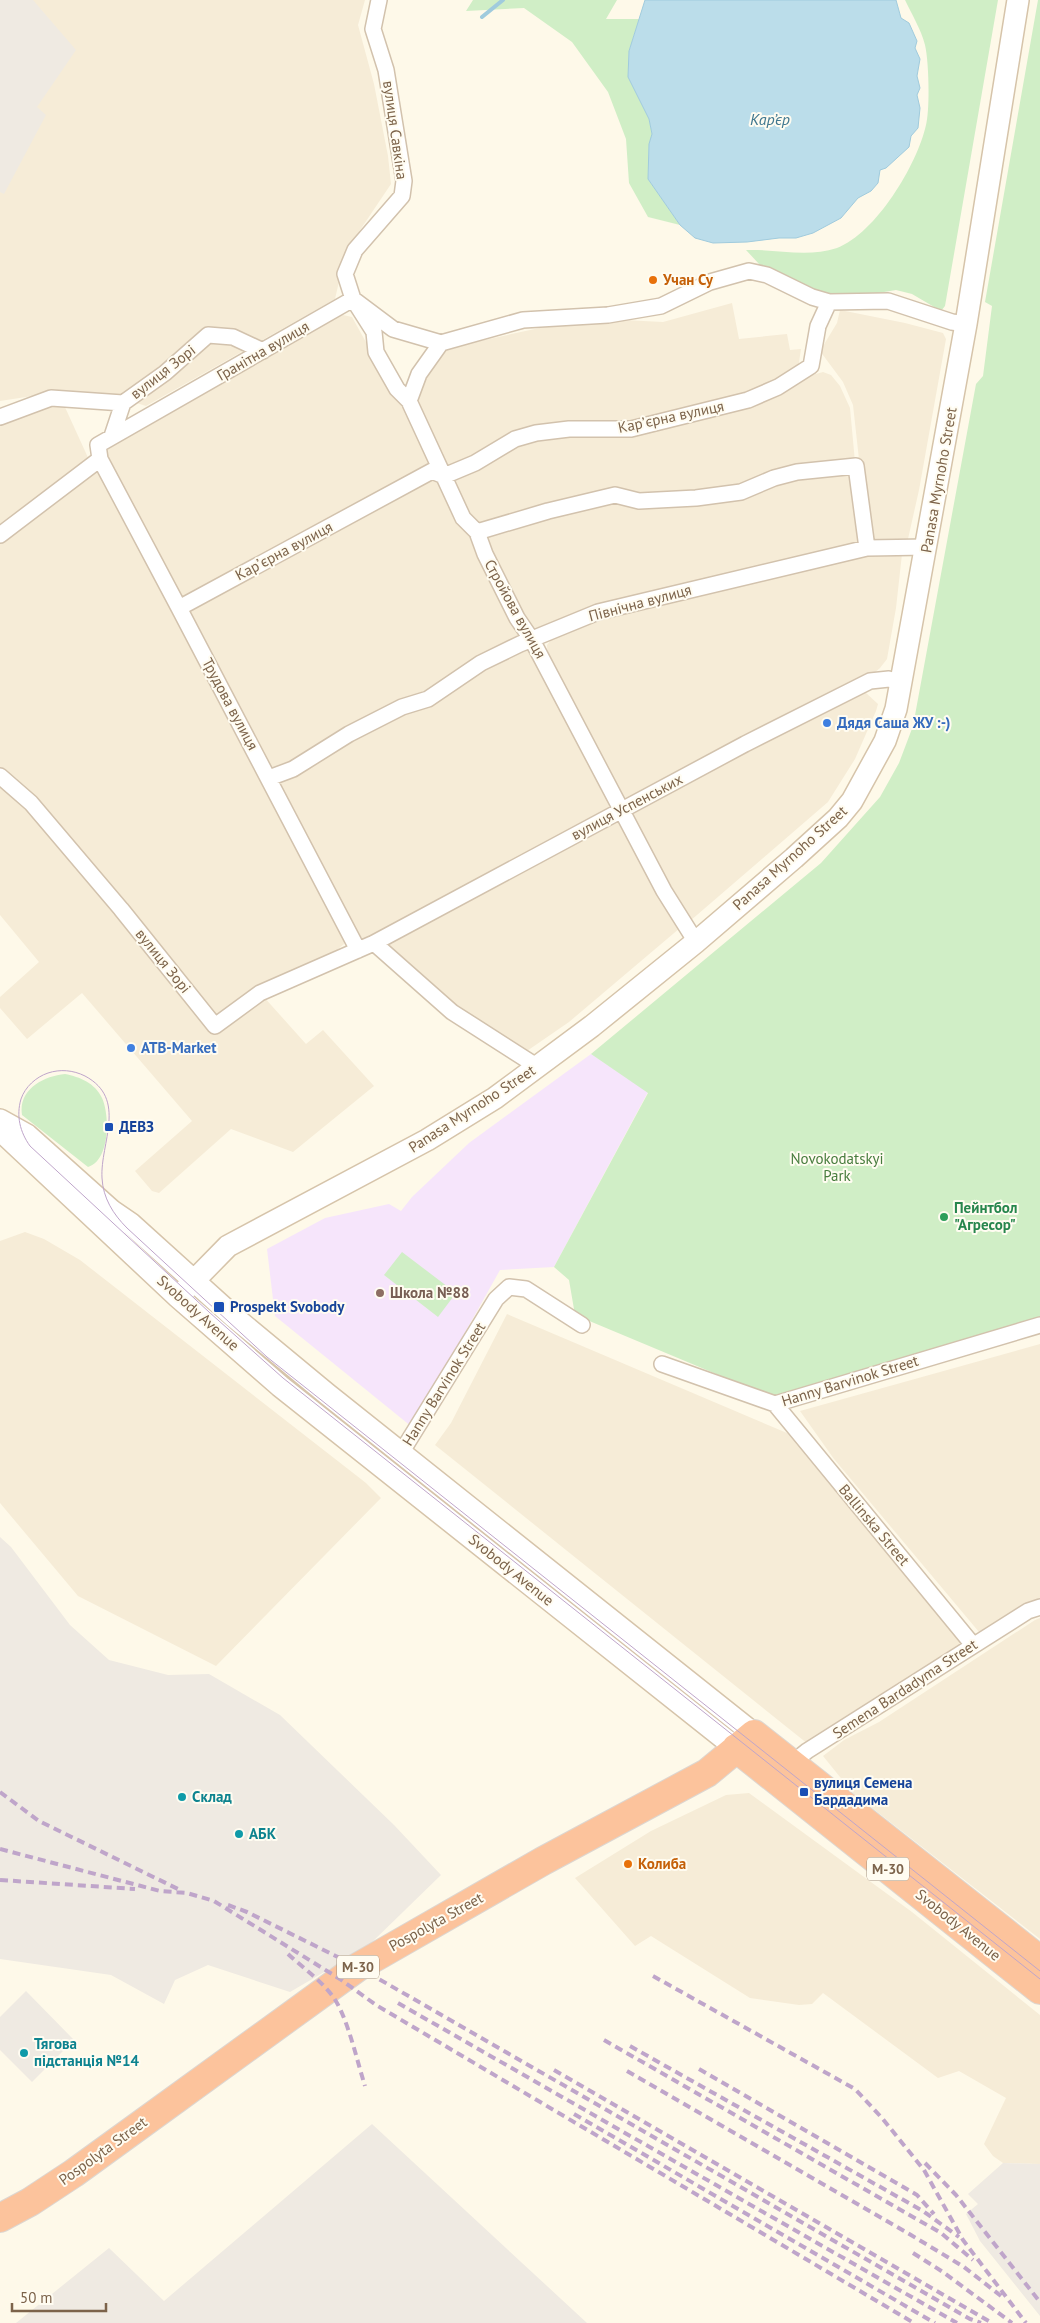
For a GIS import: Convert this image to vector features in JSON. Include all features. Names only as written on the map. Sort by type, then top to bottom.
[{"type":"highway","name":"Svobody Avenue","points":[[745,1741],[1040,1960]]},
{"type":"highway","name":"Pospolyta Street","points":[[0,2218],[30,2202],[74,2173],[358,1966],[543,1861],[706,1773],[745,1741]]},
{"type":"highway","name":"Svobody Avenue","points":[[783,1771],[1040,1990]]},
{"type":"main road","name":"Panasa Myrnoho Street","points":[[178,1296],[228,1246],[427,1140],[495,1098],[538,1067],[696,942],[794,858],[838,818],[852,801],[885,741],[896,709],[927,547],[966,324],[1018,0]]},
{"type":"main road","name":"Svobody Avenue","points":[[0,1120],[27,1135],[112,1211],[131,1224],[327,1394],[401,1453],[745,1741]]},
{"type":"main road","name":"Svobody Avenue","points":[[0,1130],[178,1296],[296,1399],[745,1741]]},
{"type":"street","name":"вулиця Савкіна","points":[[345,274],[355,250],[402,196],[404,180],[386,70],[373,29],[379,0]]},
{"type":"street","points":[[353,299],[393,329],[441,343],[523,320],[608,315],[661,306],[710,282],[749,271],[767,276],[812,297],[829,302],[888,301],[948,321],[966,324]]},
{"type":"street","name":"Стройова вулиця","points":[[345,274],[353,299],[374,332],[376,352],[387,374],[409,401],[463,518],[477,532],[484,554],[513,610],[532,640],[664,891],[696,942]]},
{"type":"street","name":"Гранітна вулиця","points":[[100,459],[98,445],[112,436],[353,299]]},
{"type":"street","name":"Карʼєрна вулиця","points":[[179,608],[432,471],[444,476],[475,463],[515,439],[536,433],[569,429],[631,429],[748,400],[778,387],[811,366],[818,326],[829,302]]},
{"type":"street","name":"вулиця Зорі","points":[[0,417],[51,398],[123,403],[165,373],[208,335],[233,337],[263,351]]},
{"type":"street","points":[[409,401],[419,374],[441,343]]},
{"type":"street","points":[[112,436],[123,403]]},
{"type":"street","points":[[0,535],[100,459]]},
{"type":"street","name":"Трудова вулиця","points":[[100,459],[358,950]]},
{"type":"street","points":[[477,532],[548,510],[615,495],[639,501],[696,498],[741,492],[774,478],[797,472],[856,466],[867,548]]},
{"type":"street","name":"Північна вулиця","points":[[269,778],[293,769],[350,734],[402,707],[428,699],[481,664],[520,644],[598,612],[867,548],[927,547]]},
{"type":"street","name":"вулиця Успенських","points":[[358,950],[744,744],[870,681],[889,679],[901,683]]},
{"type":"street","name":"вулиця Зорі","points":[[0,776],[31,803],[121,909],[215,1026],[260,994],[358,950]]},
{"type":"street","points":[[374,943],[452,1012],[538,1067]]},
{"type":"street","name":"Hanny Barvinok Street","points":[[401,1453],[496,1299],[509,1287],[526,1290],[582,1325]]},
{"type":"street","name":"Hanny Barvinok Street","points":[[662,1364],[774,1404],[1040,1325]]},
{"type":"street","name":"Ballinska Street","points":[[774,1404],[973,1645]]},
{"type":"street","name":"Semena Bardadyma Street","points":[[783,1771],[1028,1610],[1040,1608]]},
{"type":"shaded area","points":[[0,0],[365,0],[358,25],[374,84],[388,156],[391,184],[346,251],[335,299],[146,406],[121,398],[52,393],[0,401]]},
{"type":"shaded area","points":[[0,0],[33,0],[76,50],[37,107],[46,115],[4,194],[0,192]]},
{"type":"shaded area","points":[[732,303],[739,339],[787,334],[790,350],[801,349],[798,369],[748,396],[636,423],[533,430],[447,472],[416,401],[426,370],[443,349],[544,327],[624,320],[663,322]]},
{"type":"shaded area","points":[[840,310],[943,333],[946,339],[919,490],[908,539],[868,541],[853,405],[843,382],[820,351],[837,323]]},
{"type":"shaded area","points":[[343,315],[352,317],[387,380],[409,411],[431,454],[429,463],[426,468],[184,599],[179,594],[104,453],[108,443],[333,318]]},
{"type":"shaded area","points":[[823,372],[831,375],[840,386],[850,408],[855,462],[746,486],[663,497],[611,492],[484,527],[471,522],[451,479],[517,441],[603,433]]},
{"type":"shaded area","points":[[52,403],[64,405],[90,462],[0,530],[0,419]]},
{"type":"shaded area","points":[[100,471],[345,934],[344,944],[331,955],[218,1017],[212,1015],[65,833],[16,778],[11,783],[0,773],[0,542],[88,472]]},
{"type":"shaded area","points":[[851,471],[863,545],[533,635],[485,541],[490,531],[615,497],[639,504]]},
{"type":"shaded area","points":[[425,479],[439,480],[477,540],[523,633],[521,639],[425,694],[280,769],[270,767],[186,610]]},
{"type":"shaded area","points":[[869,553],[902,554],[896,608],[887,659],[880,668],[867,679],[624,802],[548,660],[547,645],[555,635],[599,615]]},
{"type":"shaded area","points":[[529,644],[617,808],[366,941],[360,936],[278,781],[480,667]]},
{"type":"shaded area","points":[[865,692],[878,704],[876,711],[855,759],[828,802],[690,921],[684,920],[632,819],[635,808],[744,750]]},
{"type":"shaded area","points":[[0,782],[27,807],[116,908],[216,1034],[263,996],[306,1044],[323,1030],[374,1086],[293,1152],[231,1129],[159,1193],[152,1191],[135,1171],[192,1121],[82,993],[27,1039],[0,1008],[0,997],[39,962],[0,915]]},
{"type":"shaded area","points":[[615,820],[624,825],[680,928],[569,1022],[524,1053],[457,1009],[384,948],[385,942]]},
{"type":"shaded area","points":[[591,1054],[648,1092],[554,1267],[500,1270],[412,1427],[275,1316],[267,1249],[325,1218],[389,1204],[401,1211],[412,1197],[469,1143]]},
{"type":"shaded area","points":[[25,1232],[44,1239],[80,1260],[366,1483],[381,1498],[216,1666],[78,1596],[0,1503],[0,1241]]},
{"type":"shaded area","points":[[507,1314],[787,1433],[962,1644],[808,1744],[435,1445],[451,1423]]},
{"type":"shaded area","points":[[1040,1344],[1040,1601],[1021,1606],[979,1632],[834,1459],[800,1411]]},
{"type":"shaded area","points":[[0,1537],[11,1547],[70,1625],[109,1660],[168,1675],[209,1674],[280,1715],[394,1825],[441,1875],[367,1947],[290,1992],[208,1965],[175,1980],[164,2004],[111,1975],[0,1959]]},
{"type":"shaded area","points":[[1040,1618],[1040,1939],[853,1793],[823,1756],[844,1740],[879,1722]]},
{"type":"shaded area","points":[[749,1793],[912,1912],[1040,2015],[1040,2164],[1003,2163],[993,2156],[984,2144],[1006,2098],[959,2071],[938,2078],[823,1993],[812,2004],[799,2005],[750,1998],[651,1936],[635,1946],[575,1878],[651,1831],[726,1795]]},
{"type":"shaded area","points":[[26,1991],[74,2040],[32,2082],[0,2050],[0,2017]]},
{"type":"shaded area","points":[[372,2124],[587,2323],[16,2323],[109,2248],[164,2301]]},
{"type":"shaded area","points":[[1003,2163],[1040,2164],[1040,2316],[980,2241],[966,2214],[978,2204],[968,2194]]},
{"type":"green space","points":[[473,0],[617,0],[606,19],[639,19],[629,51],[628,77],[649,119],[652,134],[649,145],[648,179],[680,225],[648,217],[629,183],[626,139],[608,92],[572,42],[524,8],[466,11]]},
{"type":"green space","points":[[905,0],[998,0],[945,306],[941,311],[912,294],[896,290],[836,300],[787,284],[759,264],[746,250],[803,253],[837,248],[852,240],[866,228],[893,196],[914,159],[926,125],[928,108],[928,74],[925,45]]},
{"type":"green space","name":"Novokodatskyi Park","points":[[1038,0],[1040,0],[1040,1318],[776,1399],[575,1315],[569,1280],[554,1267],[648,1093],[591,1054],[821,863],[880,797],[899,763],[913,726],[976,384],[983,376],[992,306],[985,302]]},
{"type":"green space","points":[[65,1074],[81,1079],[95,1088],[105,1106],[107,1126],[104,1147],[101,1156],[88,1167],[22,1115],[24,1098],[34,1086],[48,1078]]},
{"type":"green space","points":[[402,1252],[456,1293],[438,1317],[384,1275]]},
{"type":"water","name":"Кар’єр","points":[[645,0],[896,0],[901,18],[909,23],[917,41],[915,48],[920,59],[917,76],[920,88],[917,95],[920,108],[918,128],[911,136],[909,147],[886,168],[880,170],[878,183],[871,191],[858,198],[841,218],[813,233],[796,238],[747,242],[713,243],[695,238],[680,225],[648,179],[649,144],[652,134],[649,119],[628,77],[629,51]]},
{"type":"waterway","points":[[482,17],[503,0]]},
{"type":"tram line","points":[[1040,1971],[267,1357],[127,1228],[117,1217],[104,1192],[102,1165],[109,1123],[109,1109],[106,1097],[98,1086],[85,1076],[71,1071],[62,1071],[44,1075],[28,1087],[21,1099],[19,1118],[21,1129],[30,1146],[283,1378],[1040,1979]]},
{"type":"railway","points":[[0,1792],[39,1821],[180,1890]]},
{"type":"railway","points":[[0,1849],[160,1891],[187,1893],[214,1901],[340,1979],[376,2005],[914,2323]]},
{"type":"railway","points":[[0,1880],[135,1889]]},
{"type":"railway","points":[[228,1905],[247,1912],[358,1967],[970,2319],[981,2323]]},
{"type":"railway","points":[[288,1954],[318,1980],[334,1998],[348,2028],[365,2086]]},
{"type":"railway","points":[[653,1976],[855,2089],[882,2118],[924,2170],[963,2240],[1026,2323]]},
{"type":"railway","points":[[398,2003],[957,2323]]},
{"type":"railway","points":[[604,2040],[941,2233],[973,2260]]},
{"type":"railway","points":[[630,2046],[923,2211],[959,2237]]},
{"type":"railway","points":[[699,2069],[917,2195],[934,2214]]},
{"type":"railway","points":[[554,2070],[992,2323]]},
{"type":"railway","points":[[627,2071],[911,2235],[964,2267],[1001,2296]]},
{"type":"railway","points":[[574,2114],[935,2323]]},
{"type":"railway","points":[[925,2163],[956,2195],[1040,2302]]},
{"type":"railway","points":[[913,2253],[943,2272],[1012,2323]]},
{"type":"place","name":"Учан Су","points":[[653,280]]},
{"type":"place","name":"Дядя Саша ЖУ :-)","points":[[827,723]]},
{"type":"place","name":"ATB-Market","points":[[131,1048]]},
{"type":"place","name":"ДЕВЗ","points":[[109,1127]]},
{"type":"place","name":"Пейнтбол \"Агресор\"","points":[[944,1217]]},
{"type":"place","name":"Школа №88","points":[[380,1293]]},
{"type":"place","name":"Prospekt Svobody","points":[[219,1307]]},
{"type":"place","name":"вулиця Семена Бардадима","points":[[804,1792]]},
{"type":"place","name":"Склад","points":[[182,1797]]},
{"type":"place","name":"АБК","points":[[239,1834]]},
{"type":"place","name":"Колиба","points":[[628,1864]]},
{"type":"place","name":"Тягова пiдстанцiя №14","points":[[24,2053]]}]
